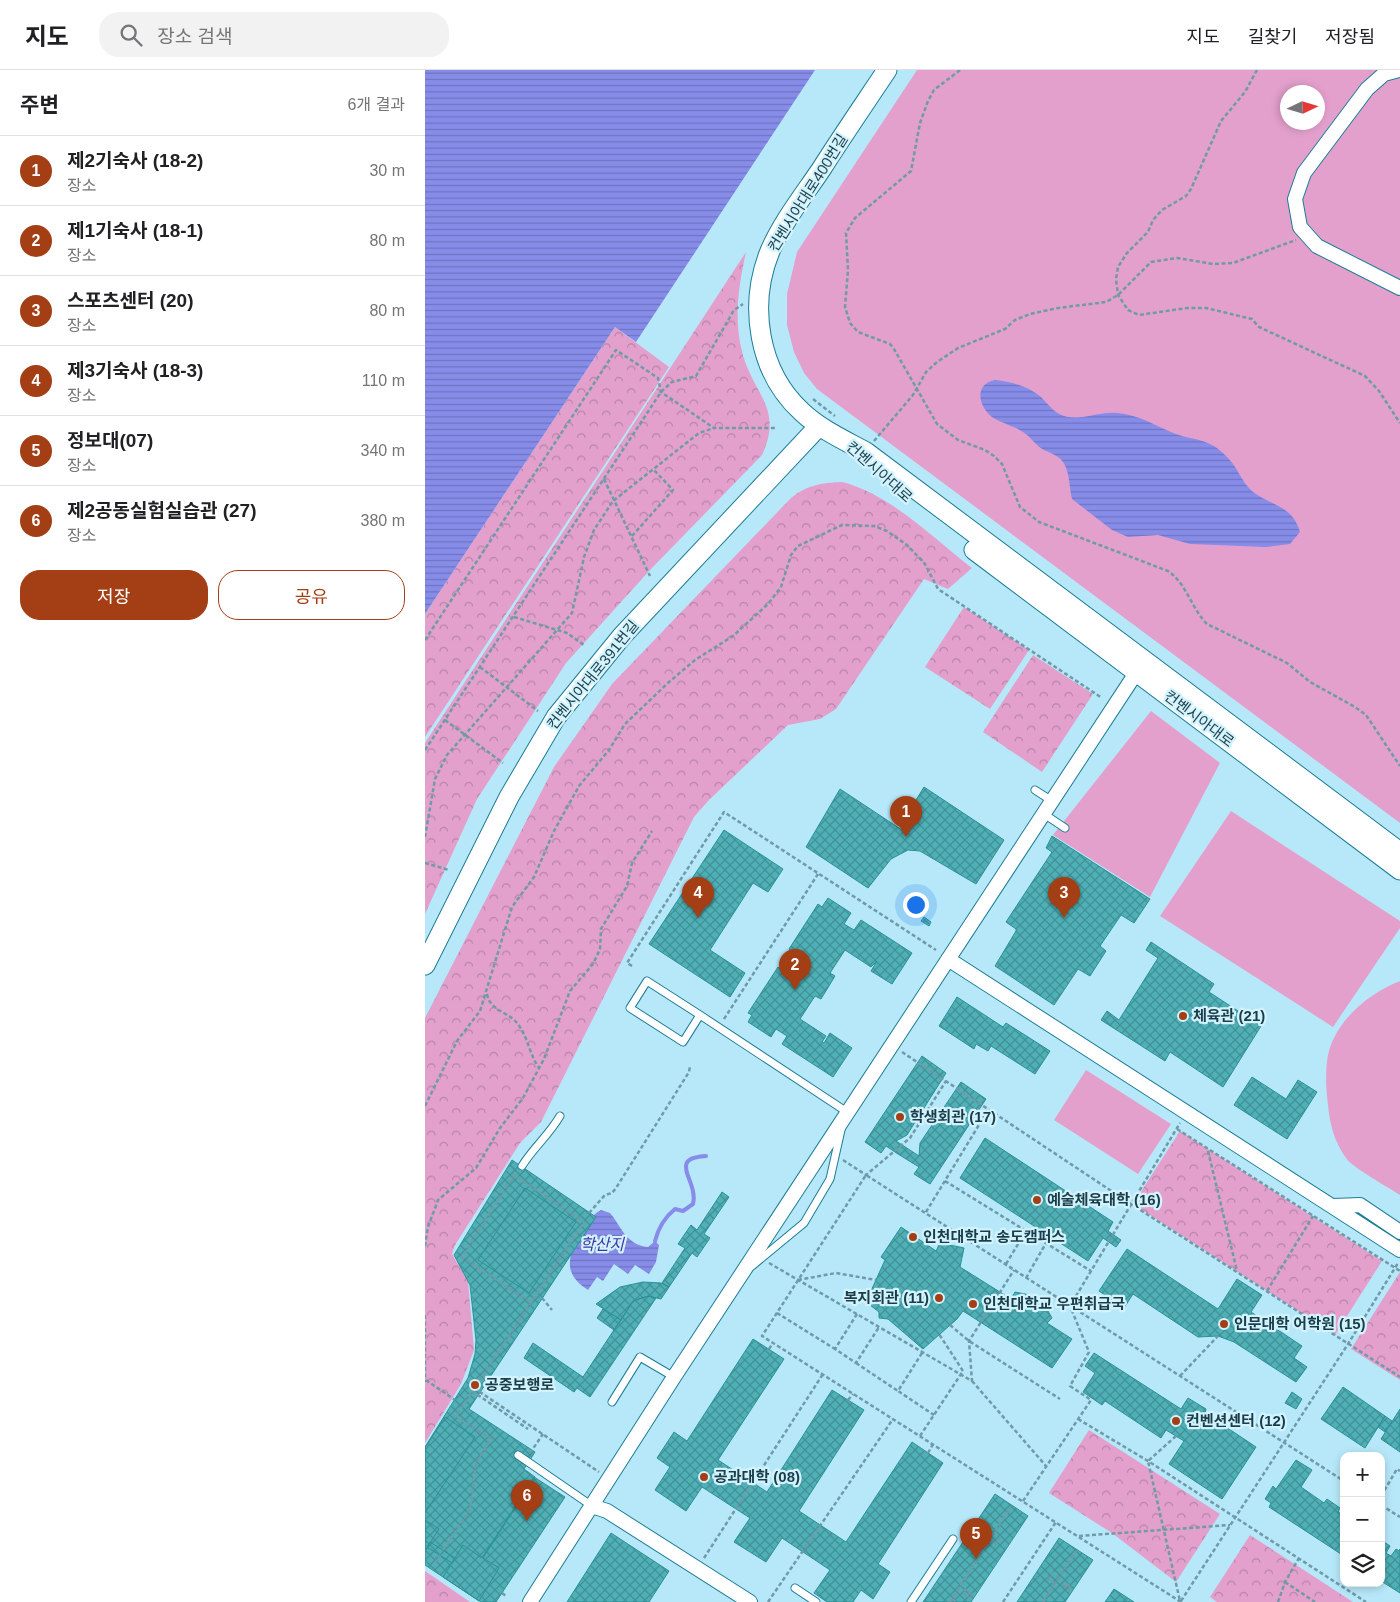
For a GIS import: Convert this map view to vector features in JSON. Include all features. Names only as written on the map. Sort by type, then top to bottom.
[{"type":"main road","name":"컨벤시아대로400번길","points":[[842,438],[819,426],[803,412],[790,398],[768,361],[760,326],[760,290],[770,252],[780,233],[887,70]]},
{"type":"main road","name":"컨벤시아대로391번길","points":[[425,965],[509,797],[556,717],[622,636],[819,426]]},
{"type":"main road","name":"컨벤시아대로","points":[[842,438],[866,452],[1400,852]]},
{"type":"main road","name":"컨벤시아대로","points":[[842,438],[896,491],[1400,870]]},
{"type":"street","points":[[1399,70],[1384,74],[1367,89],[1304,173],[1295,200],[1298,220],[1307,237],[1317,246],[1400,288]]},
{"type":"street","points":[[530,1602],[891,1044],[1136,673]]},
{"type":"street","points":[[948,959],[1400,1250]]},
{"type":"street","points":[[1333,1206],[1360,1205],[1400,1232]]},
{"type":"street","points":[[592,1506],[607,1511],[749,1602]]},
{"type":"lane","points":[[1035,790],[1052,801]]},
{"type":"lane","points":[[1044,814],[1065,828]]},
{"type":"lane","points":[[700,1015],[683,1042],[630,1008],[647,981],[700,1015],[845,1115],[836,1155],[825,1190],[804,1223],[741,1274]]},
{"type":"lane","points":[[521,1166],[536,1145],[552,1130],[560,1116]]},
{"type":"lane","points":[[612,1402],[640,1356],[674,1377]]},
{"type":"lane","points":[[518,1456],[592,1506]]},
{"type":"lane","points":[[911,1602],[953,1539]]},
{"type":"lane","points":[[795,1588],[816,1602]]},
{"type":"path","points":[[960,70],[934,90],[928,101],[920,123],[911,171],[855,218],[846,233],[848,270],[845,307],[850,323],[858,332],[890,344],[937,424],[947,434],[985,450],[1002,464],[1019,507],[1026,513],[1039,522],[1167,571],[1177,578],[1199,616],[1207,624],[1287,663],[1310,682],[1366,715],[1400,766]]},
{"type":"path","points":[[1257,70],[1245,92],[1221,121],[1191,189],[1186,196],[1162,210],[1153,220],[1148,232],[1127,254],[1118,267],[1116,279],[1119,295],[1128,310],[1139,315],[1187,308],[1206,308],[1252,319],[1259,327],[1365,376],[1374,384],[1400,422]]},
{"type":"path","points":[[866,452],[917,387],[926,372],[937,362],[959,348],[1005,330],[1015,320],[1030,314],[1057,308],[1106,302],[1119,295],[1151,262],[1177,258],[1213,264],[1233,263],[1307,237]]},
{"type":"path","points":[[425,750],[661,392],[672,382],[696,376],[734,310],[743,304]]},
{"type":"path","points":[[425,640],[616,350],[658,378],[661,392],[714,428]]},
{"type":"path","points":[[809,396],[838,418]]},
{"type":"path","points":[[425,837],[435,779],[447,755],[464,734],[508,688],[572,613],[584,557],[594,530],[614,500],[699,433],[714,428],[777,428]]},
{"type":"path","points":[[631,537],[673,490],[653,469]]},
{"type":"path","points":[[604,479],[650,576]]},
{"type":"path","points":[[425,1106],[457,1041],[480,1011],[487,993],[511,907],[534,877],[554,831],[579,786],[609,750],[625,724],[695,660],[733,636],[768,604],[781,587],[791,554],[798,546],[830,529],[842,525],[874,526],[887,531],[907,545],[925,564],[938,589],[1102,698]]},
{"type":"path","points":[[514,617],[567,632],[584,645]]},
{"type":"path","points":[[480,667],[538,711]]},
{"type":"path","points":[[445,720],[503,763]]},
{"type":"path","points":[[632,966],[627,963],[724,812],[935,950]]},
{"type":"path","points":[[425,1246],[427,1227],[438,1200],[476,1168],[500,1128],[523,1098],[539,1068],[570,991],[593,964],[600,949],[601,929],[627,886],[632,863],[652,831]]},
{"type":"path","points":[[425,863],[449,870]]},
{"type":"path","points":[[734,1003],[818,874]]},
{"type":"path","points":[[487,993],[489,1001],[494,1008],[508,1014],[519,1025],[529,1051],[539,1068]]},
{"type":"path","points":[[891,1044],[1131,1204],[1400,1377]]},
{"type":"path","points":[[589,1212],[605,1195],[612,1193],[616,1188],[689,1072],[690,1066]]},
{"type":"path","points":[[946,1081],[910,1138],[866,1175],[762,1336],[1180,1602]]},
{"type":"path","points":[[926,1212],[988,1110]]},
{"type":"path","points":[[1070,1306],[1187,1112]]},
{"type":"path","points":[[1177,1129],[1400,1271]]},
{"type":"path","points":[[1207,1149],[1238,1273]]},
{"type":"path","points":[[836,1155],[1340,1478]]},
{"type":"path","points":[[443,1550],[470,1510],[476,1463],[491,1439],[456,1416],[584,1222],[514,1176],[462,1257],[530,1302]]},
{"type":"path","points":[[945,1182],[1091,1270]]},
{"type":"path","points":[[1267,1291],[1313,1216]]},
{"type":"path","points":[[1005,1264],[1025,1231]]},
{"type":"path","points":[[1026,1278],[1046,1243]]},
{"type":"path","points":[[761,1259],[972,1381],[1047,1466]]},
{"type":"path","points":[[1180,1602],[1348,1344],[1400,1260]]},
{"type":"path","points":[[972,1381],[969,1341],[1014,1270]]},
{"type":"path","points":[[799,1280],[836,1273],[876,1280]]},
{"type":"path","points":[[542,1298],[552,1310]]},
{"type":"path","points":[[1023,1501],[1091,1400],[1071,1386],[1089,1352],[1070,1306]]},
{"type":"path","points":[[777,1313],[835,1349],[934,1416]]},
{"type":"path","points":[[835,1349],[857,1314]]},
{"type":"path","points":[[425,1315],[425,1381],[455,1400]]},
{"type":"path","points":[[950,1325],[969,1341],[1060,1400]]},
{"type":"path","points":[[856,1363],[879,1327]]},
{"type":"path","points":[[920,1436],[963,1371],[939,1334]]},
{"type":"path","points":[[1180,1376],[1218,1336]]},
{"type":"path","points":[[769,1349],[773,1343]]},
{"type":"path","points":[[897,1391],[922,1353]]},
{"type":"path","points":[[703,1559],[823,1374]]},
{"type":"path","points":[[473,1390],[528,1429]]},
{"type":"path","points":[[473,1390],[599,1472]]},
{"type":"path","points":[[848,1400],[853,1394]]},
{"type":"path","points":[[769,1602],[893,1419]]},
{"type":"path","points":[[1078,1419],[1148,1461],[1366,1602]]},
{"type":"path","points":[[525,1460],[543,1434]]},
{"type":"path","points":[[1148,1461],[1176,1436]]},
{"type":"path","points":[[928,1452],[933,1444]]},
{"type":"path","points":[[1148,1461],[1180,1602]]},
{"type":"path","points":[[1385,1489],[1397,1469],[1400,1471]]},
{"type":"path","points":[[949,1601],[1010,1508]]},
{"type":"path","points":[[1385,1508],[1400,1517]]},
{"type":"path","points":[[949,1601],[1002,1521]]},
{"type":"path","points":[[1003,1602],[1056,1522]]},
{"type":"path","points":[[1078,1536],[1230,1525]]},
{"type":"path","points":[[949,1601],[994,1534]]},
{"type":"path","points":[[949,1601],[989,1540],[996,1544],[1000,1538]]},
{"type":"path","points":[[1043,1602],[1076,1551]]},
{"type":"path","points":[[435,1563],[440,1555]]},
{"type":"path","points":[[1278,1602],[1285,1582],[1299,1558]]},
{"type":"path","points":[[1043,1602],[1068,1565]]},
{"type":"path","points":[[1043,1602],[1055,1583],[1048,1579],[1053,1572]]},
{"type":"path","points":[[1043,1602],[1060,1576]]},
{"type":"path","points":[[1285,1582],[1315,1602]]},
{"type":"path","points":[[502,1593],[506,1596]]},
{"type":"path","points":[[949,1601],[952,1599],[957,1602]]},
{"type":"green space","points":[[917,70],[1400,70],[1400,823],[817,389],[804,373],[794,352],[787,325],[787,294],[797,252]]},
{"type":"green space","points":[[746,252],[739,288],[738,323],[745,363],[768,411],[770,424],[768,438],[762,455],[650,570],[566,663],[477,799],[425,914],[425,743]]},
{"type":"green space","points":[[615,327],[669,367],[425,737],[425,614]]},
{"type":"green space","points":[[842,482],[877,496],[894,507],[972,568],[948,589],[924,579],[836,709],[820,719],[788,725],[709,800],[694,817],[541,1122],[520,1143],[455,1245],[452,1254],[468,1281],[474,1350],[461,1384],[425,1443],[425,1018],[554,767],[612,684],[791,498],[803,490],[815,486]]},
{"type":"green space","points":[[964,607],[1029,650],[990,709],[925,667]]},
{"type":"green space","points":[[1033,655],[1093,694],[1042,772],[983,732]]},
{"type":"green space","points":[[1151,711],[1220,763],[1150,897],[1053,835]]},
{"type":"green space","points":[[1231,811],[1400,921],[1400,928],[1333,1027],[1160,916]]},
{"type":"green space","points":[[1400,981],[1400,1195],[1356,1167],[1342,1152],[1331,1126],[1326,1080],[1327,1061],[1332,1043],[1346,1020],[1365,1001],[1388,986]]},
{"type":"green space","points":[[1086,1070],[1171,1124],[1138,1174],[1054,1120]]},
{"type":"green space","points":[[1180,1131],[1382,1261],[1335,1335],[1133,1204]]},
{"type":"green space","points":[[1400,1272],[1400,1380],[1351,1349]]},
{"type":"green space","points":[[1089,1430],[1220,1514],[1176,1582],[1112,1533],[1049,1493]]},
{"type":"green space","points":[[1250,1535],[1353,1602],[1217,1602],[1210,1597]]},
{"type":"green space","points":[[425,1571],[470,1602],[425,1602]]},
{"type":"water","points":[[425,70],[815,70],[636,342],[615,327],[425,614]]},
{"type":"water","points":[[995,380],[1014,383],[1031,390],[1060,415],[1077,417],[1111,413],[1125,414],[1214,446],[1235,466],[1253,492],[1281,507],[1292,516],[1300,532],[1290,544],[1266,547],[1190,544],[1158,535],[1128,537],[1112,530],[1072,499],[1067,470],[1061,460],[1041,448],[1023,432],[992,417],[987,412],[981,402],[981,391],[988,382]]},
{"type":"water","name":"학산지","points":[[601,1210],[610,1213],[634,1243],[648,1247],[655,1241],[659,1245],[656,1262],[649,1274],[635,1265],[628,1274],[614,1264],[603,1281],[597,1277],[588,1290],[574,1278],[571,1271],[570,1258],[576,1242],[587,1223]]},
{"type":"building","points":[[924,787],[1004,840],[976,884],[920,851],[908,850],[891,859],[868,888],[806,847],[840,789],[908,834],[917,820],[908,813]]},
{"type":"building","points":[[724,830],[783,869],[768,892],[753,883],[710,950],[745,973],[730,997],[649,944]]},
{"type":"building","points":[[1052,836],[1150,899],[1134,923],[1121,915],[1100,946],[1106,951],[1090,976],[1078,969],[1054,1005],[995,966],[1016,931],[1006,922],[1052,852],[1046,848]]},
{"type":"building","points":[[828,898],[851,913],[844,924],[854,930],[861,920],[912,953],[892,984],[871,971],[877,961],[871,967],[845,950],[830,973],[835,976],[821,999],[815,996],[800,1019],[826,1036],[822,1042],[824,1043],[830,1033],[852,1048],[833,1077],[782,1044],[787,1036],[776,1029],[771,1037],[748,1022],[752,1015],[748,1013],[778,967],[781,970],[793,952],[789,949],[818,904],[822,907]]},
{"type":"building","points":[[924,917],[931,922],[929,926],[921,921]]},
{"type":"building","name":"체육관 (21)","points":[[1151,942],[1214,984],[1209,992],[1261,1026],[1223,1087],[1170,1052],[1165,1061],[1101,1020],[1107,1011],[1119,1020],[1158,958],[1146,950]]},
{"type":"building","points":[[957,997],[1003,1027],[1006,1023],[1050,1051],[1035,1074],[991,1046],[988,1051],[976,1044],[974,1049],[939,1026]]},
{"type":"building","name":"학생회관 (17)","points":[[922,1056],[946,1073],[907,1135],[896,1141],[919,1156],[920,1143],[961,1082],[986,1099],[930,1184],[914,1174],[919,1167],[886,1146],[881,1153],[865,1142]]},
{"type":"building","points":[[1252,1077],[1286,1099],[1298,1080],[1317,1092],[1287,1139],[1234,1105]]},
{"type":"building","name":"예술체육대학 (16)","points":[[985,1138],[1113,1222],[1108,1231],[1121,1240],[1116,1247],[1103,1238],[1088,1261],[960,1178]]},
{"type":"building","name":"공중보행로","points":[[512,1160],[596,1217],[469,1409],[535,1452],[524,1469],[535,1477],[483,1558],[499,1568],[479,1601],[425,1565],[425,1447],[468,1378],[475,1354],[476,1340],[470,1285],[454,1255]]},
{"type":"building","points":[[525,1188],[576,1222],[529,1293],[478,1260]]},
{"type":"building","points":[[722,1192],[729,1197],[704,1234],[710,1238],[697,1257],[692,1253],[669,1287],[662,1283],[685,1248],[678,1244],[691,1225],[697,1230]]},
{"type":"building","name":"복지회관 (11)","points":[[901,1227],[936,1251],[940,1243],[964,1248],[960,1267],[1011,1299],[1015,1292],[1040,1297],[1052,1318],[1047,1323],[1072,1339],[1052,1368],[963,1311],[957,1319],[923,1349],[888,1319],[879,1318],[879,1312],[866,1302],[885,1260],[881,1257]]},
{"type":"building","name":"인문대학 어학원 (15)","points":[[1127,1249],[1218,1309],[1237,1279],[1262,1295],[1251,1312],[1302,1346],[1294,1358],[1307,1367],[1296,1382],[1234,1342],[1218,1336],[1198,1337],[1133,1294],[1124,1308],[1099,1291]]},
{"type":"building","points":[[643,1282],[661,1283],[669,1287],[661,1299],[648,1296],[633,1301],[621,1320],[596,1304],[620,1287]]},
{"type":"building","points":[[648,1296],[656,1298],[590,1397],[577,1388],[574,1392],[524,1358],[533,1343],[583,1377],[633,1301]]},
{"type":"building","points":[[603,1309],[621,1320],[614,1330],[597,1318]]},
{"type":"building","name":"공과대학 (08)","points":[[753,1339],[784,1359],[718,1460],[767,1492],[832,1390],[864,1410],[799,1511],[846,1542],[912,1442],[943,1463],[878,1564],[890,1572],[873,1599],[861,1590],[853,1602],[827,1602],[814,1593],[830,1570],[782,1538],[766,1562],[734,1542],[750,1518],[702,1487],[686,1511],[655,1490],[670,1467],[657,1458],[674,1432],[687,1441]]},
{"type":"building","name":"컨벤션센터 (12)","points":[[1094,1353],[1181,1409],[1188,1398],[1206,1409],[1205,1413],[1256,1447],[1222,1499],[1169,1464],[1184,1441],[1166,1430],[1161,1438],[1105,1401],[1102,1405],[1083,1392],[1095,1373],[1085,1366]]},
{"type":"building","points":[[1343,1387],[1385,1416],[1365,1448],[1321,1419]]},
{"type":"building","points":[[1292,1392],[1302,1399],[1296,1409],[1285,1403]]},
{"type":"building","points":[[1400,1409],[1400,1452],[1381,1439]]},
{"type":"building","points":[[1385,1416],[1392,1421],[1385,1432],[1378,1427]]},
{"type":"building","points":[[445,1417],[475,1437],[425,1513],[425,1448]]},
{"type":"building","points":[[1296,1460],[1312,1470],[1301,1487],[1324,1503],[1327,1499],[1340,1508],[1338,1512],[1340,1513],[1340,1553],[1269,1507],[1271,1503],[1265,1499],[1273,1486],[1276,1489]]},
{"type":"building","points":[[534,1477],[565,1497],[496,1602],[481,1602],[443,1577],[463,1545],[482,1558]]},
{"type":"building","points":[[995,1494],[1028,1516],[971,1602],[923,1602]]},
{"type":"building","points":[[425,1520],[439,1529],[425,1551]]},
{"type":"building","points":[[611,1533],[669,1571],[649,1602],[567,1602]]},
{"type":"building","points":[[1059,1538],[1093,1560],[1065,1602],[1017,1602]]},
{"type":"building","points":[[430,1542],[455,1558],[452,1563],[427,1547]]},
{"type":"building","points":[[1385,1543],[1390,1546],[1386,1553],[1391,1556],[1396,1549],[1399,1551],[1400,1549],[1400,1593],[1385,1584]]},
{"type":"building","points":[[1114,1589],[1134,1602],[1105,1602]]},
{"type":"waterway","points":[[655,1241],[662,1224],[671,1212],[675,1209],[683,1211],[693,1204],[694,1195],[686,1166],[688,1161],[706,1156]]},
{"type":"place","name":"제2기숙사 (18-2)","points":[[906,837]]},
{"type":"place","name":"제3기숙사 (18-3)","points":[[698,918]]},
{"type":"place","name":"스포츠센터 (20)","points":[[1064,918]]},
{"type":"place","name":"제1기숙사 (18-1)","points":[[795,990]]},
{"type":"place","name":"체육관 (21)","points":[[1183,1016]]},
{"type":"place","name":"학생회관 (17)","points":[[900,1117]]},
{"type":"place","name":"예술체육대학 (16)","points":[[1037,1200]]},
{"type":"place","name":"인천대학교 송도캠퍼스","points":[[913,1237]]},
{"type":"place","name":"복지회관 (11)","points":[[939,1298]]},
{"type":"place","name":"인천대학교 우편취급국","points":[[973,1304]]},
{"type":"place","name":"인문대학 어학원 (15)","points":[[1224,1324]]},
{"type":"place","name":"공중보행로","points":[[475,1385]]},
{"type":"place","name":"컨벤션센터 (12)","points":[[1176,1421]]},
{"type":"place","name":"공과대학 (08)","points":[[704,1477]]},
{"type":"place","name":"제2공동실험실습관 (27)","points":[[527,1521]]},
{"type":"place","name":"정보대(07)","points":[[976,1559]]}]
